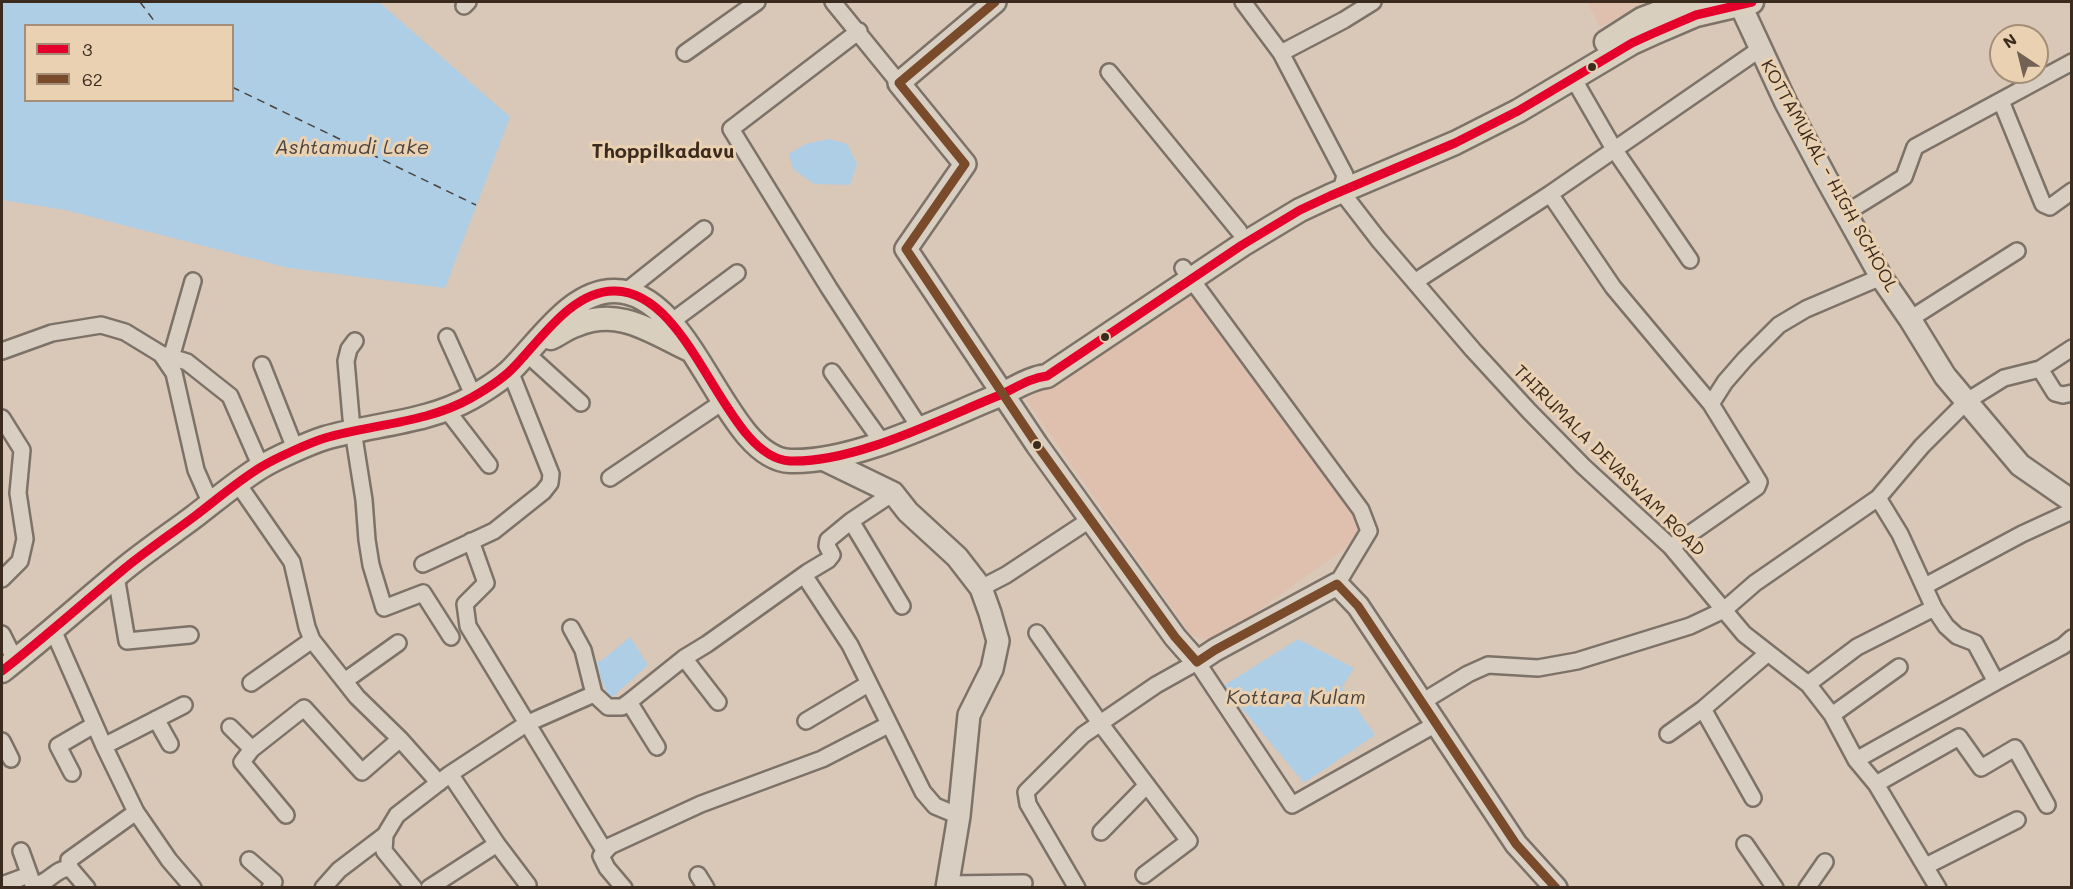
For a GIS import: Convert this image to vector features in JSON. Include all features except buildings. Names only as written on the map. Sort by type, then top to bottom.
[{"type":"main road","points":[[995,2],[899,83],[965,164],[906,249],[1037,445],[1175,637],[1197,662],[1338,584],[1358,606],[1516,844],[1556,888]]},
{"type":"main road","points":[[8,666],[116,576],[261,467],[322,438],[420,417],[474,397],[510,371],[557,320],[581,300],[599,292],[626,292],[645,300],[670,322],[752,441],[766,454],[787,461],[825,460],[920,428],[1004,393],[1034,377],[1038,366],[1187,274],[1242,245],[1343,183],[1481,116],[1642,19],[1687,2]]},
{"type":"main road","points":[[1187,274],[1239,231],[1308,192],[1343,183],[1455,143],[1518,111],[1632,43],[1696,15],[1743,2]]},
{"type":"main road","name":"KOTTAMUKAL - HIGH SCHOOL","points":[[1743,2],[1760,49],[1786,104],[1881,277],[1910,318],[1945,376],[2020,465],[2072,501]]},
{"type":"main road","points":[[529,350],[575,325],[600,319],[617,318],[642,327],[692,351]]},
{"type":"main road","points":[[825,460],[893,493],[908,512],[957,557],[981,588],[990,613],[998,641],[992,669],[969,715],[959,816],[947,886]]},
{"type":"street","points":[[685,53],[757,2]]},
{"type":"street","points":[[833,2],[859,31],[899,83]]},
{"type":"street","name":"THIRUMALA DEVASWAM ROAD","points":[[1243,2],[1281,53],[1343,183],[1378,238],[1473,350],[1529,411],[1583,466],[1671,547],[1744,634],[1808,684],[1832,715],[1856,760],[1876,783],[1938,888]]},
{"type":"street","points":[[1281,53],[1344,20],[1372,2]]},
{"type":"street","points":[[859,31],[731,129],[829,288],[920,428]]},
{"type":"street","points":[[1416,281],[1550,194],[1760,49]]},
{"type":"street","points":[[1846,213],[1904,177],[1915,147],[2072,62]]},
{"type":"street","points":[[1109,72],[1239,231]]},
{"type":"street","points":[[1574,78],[1614,149],[1690,260]]},
{"type":"street","points":[[2001,101],[2043,204],[2050,207],[2072,191]]},
{"type":"street","points":[[1550,194],[1613,287],[1711,404],[1759,484],[1671,547]]},
{"type":"street","points":[[626,292],[704,229]]},
{"type":"street","points":[[1910,318],[2017,251]]},
{"type":"street","points":[[670,322],[737,273]]},
{"type":"street","points":[[1187,274],[1361,510],[1369,531],[1338,584]]},
{"type":"street","points":[[1711,404],[1745,359],[1779,325],[1806,309],[1881,277]]},
{"type":"street","points":[[193,280],[166,356],[174,373],[196,470],[211,504]]},
{"type":"street","points":[[2,351],[52,333],[100,325],[125,332],[166,356],[187,362],[230,396],[261,467]]},
{"type":"street","points":[[447,337],[474,397]]},
{"type":"street","points":[[355,340],[349,349],[346,361],[352,432],[364,500],[371,565],[384,608],[423,593],[451,637]]},
{"type":"street","points":[[1422,702],[1488,664],[1538,668],[1577,661],[1690,626],[1724,610],[1755,583],[1878,498],[1922,446],[1967,400],[2004,378],[2040,369],[2072,348]]},
{"type":"street","points":[[529,350],[580,403]]},
{"type":"street","points":[[262,365],[296,451]]},
{"type":"street","points":[[2040,369],[2055,393],[2063,395],[2072,393]]},
{"type":"street","points":[[423,564],[494,531],[543,492],[550,483],[551,474],[510,371]]},
{"type":"street","points":[[832,372],[882,442]]},
{"type":"street","points":[[610,478],[724,401]]},
{"type":"street","points":[[446,409],[489,465]]},
{"type":"street","points":[[2,418],[21,450],[18,493],[25,539],[20,561],[2,579]]},
{"type":"street","points":[[238,484],[292,562],[312,640],[346,680],[357,697],[445,779],[528,885]]},
{"type":"street","points":[[571,628],[583,650],[594,694],[608,707],[622,707],[684,658],[828,560],[832,555],[827,546],[828,540],[851,521],[893,493]]},
{"type":"street","points":[[1878,498],[1900,534],[1934,608],[1946,626],[1957,636],[1975,643],[1996,682]]},
{"type":"street","points":[[1925,586],[2022,534],[2072,511]]},
{"type":"street","points":[[981,588],[1006,575],[1091,519]]},
{"type":"street","points":[[851,521],[902,606]]},
{"type":"street","points":[[471,541],[486,582],[465,604],[468,627],[604,850]]},
{"type":"street","points":[[804,575],[850,645],[923,792],[935,806],[959,816]]},
{"type":"street","points":[[116,576],[127,641],[190,635]]},
{"type":"street","points":[[1808,684],[1857,647],[1934,608]]},
{"type":"street","points":[[53,630],[94,725],[136,812],[169,860],[193,888]]},
{"type":"street","points":[[1037,633],[1100,723],[1189,841],[1144,875]]},
{"type":"street","points":[[2,634],[8,666]]},
{"type":"street","points":[[1856,760],[2063,646],[2072,638]]},
{"type":"street","points":[[251,683],[312,640]]},
{"type":"street","points":[[346,680],[398,643]]},
{"type":"street","points":[[1668,734],[1703,709],[1768,652]]},
{"type":"street","points":[[684,658],[718,702]]},
{"type":"street","points":[[1077,888],[1028,804],[1026,792],[1083,735],[1156,685],[1197,662],[1292,805],[1436,724]]},
{"type":"street","points":[[1832,715],[1899,667]]},
{"type":"street","points":[[806,721],[868,684]]},
{"type":"street","points":[[323,888],[339,870],[385,835],[397,815],[445,779],[526,724],[594,694]]},
{"type":"street","points":[[629,702],[657,747]]},
{"type":"street","points":[[104,746],[184,705]]},
{"type":"street","points":[[286,815],[242,762],[252,749],[304,708],[362,772],[400,739]]},
{"type":"street","points":[[1703,709],[1754,798]]},
{"type":"street","points":[[156,719],[170,744]]},
{"type":"street","points":[[624,888],[607,868],[601,856],[610,846],[701,804],[822,759],[888,724]]},
{"type":"street","points":[[72,773],[58,746],[94,725]]},
{"type":"street","points":[[230,727],[252,749]]},
{"type":"street","points":[[1876,783],[1959,737],[1981,768],[2015,748],[2047,804]]},
{"type":"street","points":[[2,741],[11,759]]},
{"type":"street","points":[[1101,832],[1147,785]]},
{"type":"street","points":[[87,888],[70,868],[69,860],[136,812]]},
{"type":"street","points":[[1926,866],[2016,820]]},
{"type":"street","points":[[385,835],[384,850],[414,888]]},
{"type":"street","points":[[429,888],[497,844]]},
{"type":"street","points":[[1745,844],[1775,888]]},
{"type":"street","points":[[21,851],[32,883]]},
{"type":"street","points":[[249,860],[273,882],[270,888]]},
{"type":"street","points":[[1807,888],[1825,862]]},
{"type":"street","points":[[2,885],[22,876],[32,883],[43,884],[60,870],[70,868]]},
{"type":"street","points":[[947,886],[1023,883]]},
{"type":"shaded area","points":[[1587,2],[1650,2],[1600,27]]},
{"type":"shaded area","points":[[1191,287],[1360,526],[1350,545],[1214,642],[1191,635],[1026,400]]},
{"type":"water","name":"Ashtamudi Lake","points":[[2,2],[379,2],[510,117],[445,288],[289,268],[65,210],[2,200]]},
{"type":"water","points":[[829,139],[847,144],[857,164],[850,185],[814,184],[793,169],[789,154],[805,144]]},
{"type":"water","points":[[630,637],[648,665],[611,698],[595,662],[601,661]]},
{"type":"water","name":"Kottara Kulam","points":[[1298,639],[1354,668],[1342,687],[1375,735],[1304,783],[1223,686]]},
{"type":"ferry route","points":[[140,2],[156,24]]},
{"type":"ferry route","points":[[234,88],[476,205]]},
{"type":"transit line","name":"62","points":[[995,2],[899,83],[965,164],[906,249],[1037,445],[1175,637],[1197,662],[1337,584],[1358,606],[1516,844],[1556,888]]},
{"type":"transit line","name":"3","points":[[2,671],[132,562],[261,467],[325,438],[418,418],[471,398],[508,373],[571,308],[599,293],[615,291],[642,298],[666,318],[688,344],[726,406],[746,433],[767,453],[790,461],[815,460],[841,455],[894,439],[1027,382],[1047,376],[1242,245],[1300,210],[1455,143],[1518,111],[1632,43],[1696,15],[1752,2]]},
{"type":"district","name":"Thoppilkadavu","points":[[663,152]]}]
